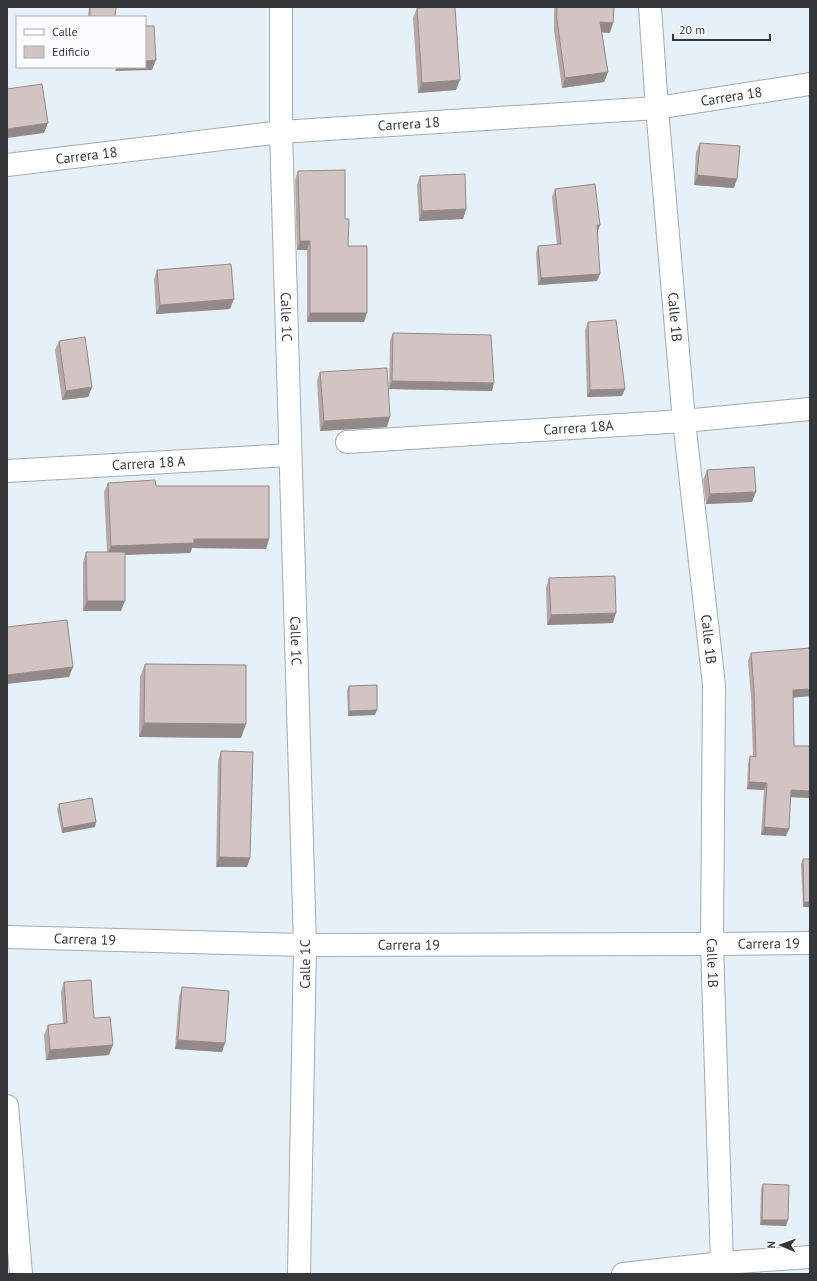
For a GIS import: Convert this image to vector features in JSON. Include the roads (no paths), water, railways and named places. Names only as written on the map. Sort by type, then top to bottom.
[{"type":"street","name":"Calle 1C","points":[[282,7],[281,132],[305,945],[300,1274]]},
{"type":"street","name":"Calle 1B","points":[[650,7],[657,108],[684,420],[714,685],[712,944],[723,1268]]},
{"type":"street","name":"Carrera 18","points":[[7,164],[281,132],[657,108],[810,84]]},
{"type":"street","name":"Carrera 18A","points":[[347,442],[684,420],[810,409]]},
{"type":"street","name":"Carrera 18 A","points":[[7,471],[290,455]]},
{"type":"street","name":"Carrera 19","points":[[7,937],[305,945],[810,943]]},
{"type":"street","points":[[7,1106],[21,1274]]},
{"type":"street","points":[[622,1274],[723,1268],[810,1257]]}]
